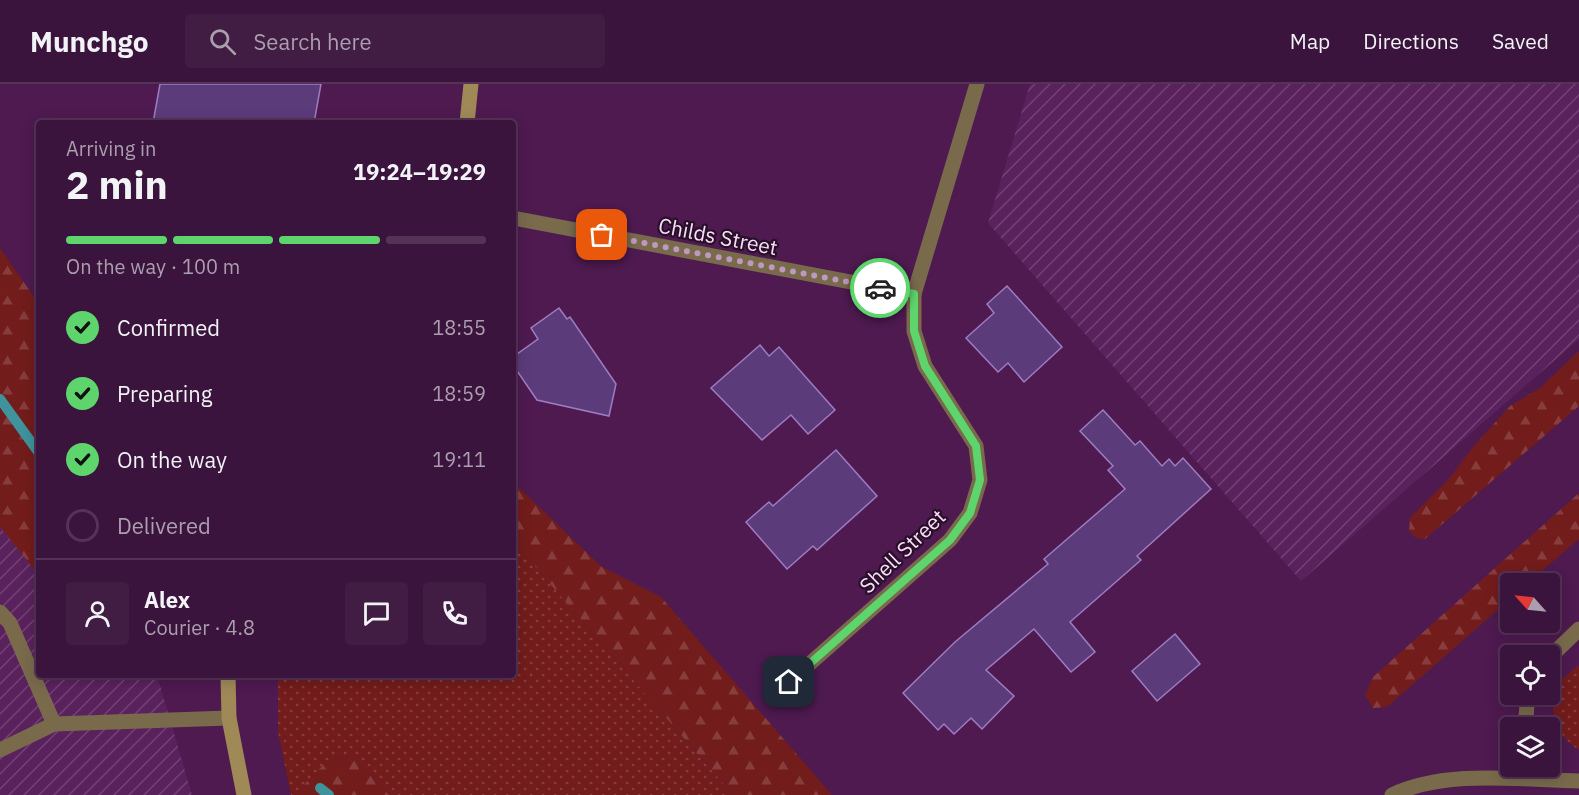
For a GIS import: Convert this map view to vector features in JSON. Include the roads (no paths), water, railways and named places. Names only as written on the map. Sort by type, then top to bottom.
[{"type":"main road","points":[[467,120],[471,84]]},
{"type":"main road","points":[[228,678],[229,718],[244,795]]},
{"type":"street","name":"Shell Street","points":[[789,682],[950,540],[970,513],[980,480],[976,446],[925,366],[914,331],[914,294],[977,84]]},
{"type":"street","name":"Childs Street","points":[[516,219],[914,294]]},
{"type":"street","points":[[0,612],[10,623],[54,724]]},
{"type":"street","points":[[1560,647],[1579,629]]},
{"type":"street","points":[[0,750],[54,724],[229,718]]},
{"type":"street","points":[[1392,795],[1411,786],[1439,780],[1500,775]]},
{"type":"street","points":[[1550,777],[1579,781]]},
{"type":"waterway","points":[[0,399],[36,449]]},
{"type":"waterway","points":[[320,788],[329,795]]}]
